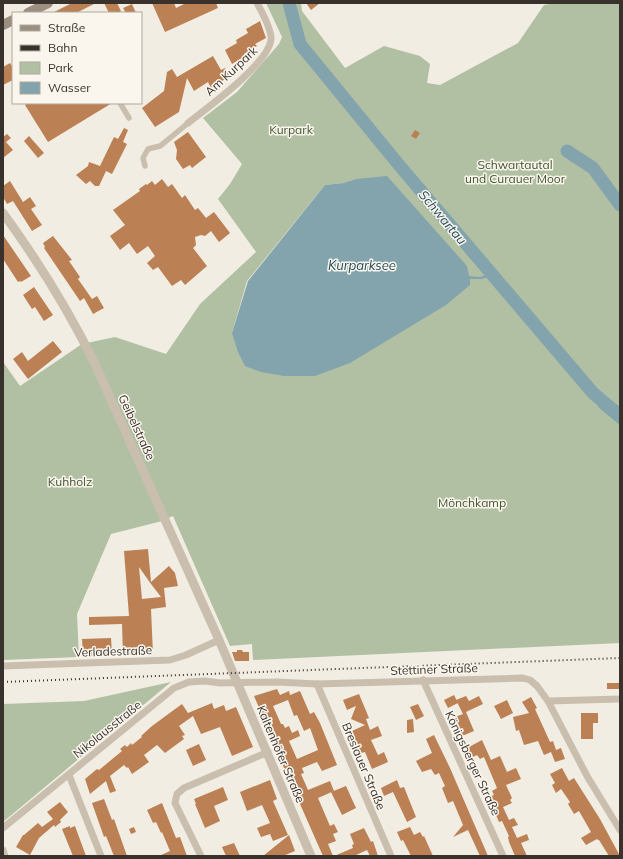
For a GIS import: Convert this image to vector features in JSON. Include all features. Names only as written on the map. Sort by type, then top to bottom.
[{"type":"main road","points":[[30,12],[48,3]]},
{"type":"main road","points":[[3,26],[12,21]]},
{"type":"street","name":"Am Kurpark","points":[[188,123],[230,90],[263,58],[268,50],[271,39],[268,26],[257,3]]},
{"type":"street","points":[[121,104],[130,118]]},
{"type":"street","points":[[145,166],[143,158],[148,149],[160,146],[188,123]]},
{"type":"street","name":"Geibelstraße","points":[[3,213],[32,254],[81,335],[141,464],[229,662]]},
{"type":"street","name":"Verladestraße","points":[[3,666],[170,660],[186,655],[219,640]]},
{"type":"street","name":"Kaltenhöfer Straße","points":[[229,662],[311,856]]},
{"type":"street","name":"Stettiner Straße","points":[[238,683],[277,682],[317,684],[523,678],[530,680],[537,686],[548,702],[587,776],[620,830]]},
{"type":"street","name":"Königsberger Straße","points":[[422,680],[503,856]]},
{"type":"street","name":"Nikolausstraße","points":[[3,828],[174,688],[189,682],[205,681],[238,683]]},
{"type":"street","name":"Breslauer Straße","points":[[317,684],[391,856]]},
{"type":"street","points":[[548,702],[620,699]]},
{"type":"street","points":[[201,856],[175,803],[177,794],[184,788],[268,752]]},
{"type":"street","points":[[69,775],[101,856]]},
{"type":"street","points":[[3,850],[5,856]]},
{"type":"green space","points":[[266,3],[301,3],[302,11],[345,68],[384,46],[420,56],[430,64],[427,83],[440,85],[518,43],[544,5],[555,3],[620,3],[620,643],[253,660],[252,644],[230,646],[173,516],[162,521],[111,534],[77,614],[79,657],[3,660],[3,362],[20,386],[82,344],[115,337],[166,354],[200,304],[256,252],[218,199],[230,184],[242,164],[203,118],[237,92],[279,44],[282,37]],"holes":[[[356,179],[232,333],[247,281],[325,185],[343,183]]]},
{"type":"green space","points":[[171,682],[3,822],[3,704],[84,701]]},
{"type":"water","name":"Kurparksee","points":[[387,176],[467,266],[469,276],[480,277],[492,273],[493,275],[482,279],[470,279],[470,285],[446,305],[350,363],[315,376],[284,376],[261,372],[245,366],[238,352],[232,333],[248,281],[325,185],[343,183],[356,179]]},
{"type":"water","points":[[593,393],[609,399],[620,407],[620,425],[599,408]]},
{"type":"building","points":[[72,3],[96,3],[78,12],[54,12]]},
{"type":"building","points":[[104,3],[117,3],[121,11],[120,12],[108,12]]},
{"type":"building","points":[[152,3],[174,3],[176,8],[186,3],[216,3],[218,8],[165,32]]},
{"type":"building","points":[[306,3],[320,3],[311,10]]},
{"type":"building","points":[[132,4],[136,12],[125,12],[123,8]]},
{"type":"building","points":[[260,21],[266,38],[255,44],[257,46],[232,64],[225,50],[237,43],[236,40],[248,33],[246,29]]},
{"type":"building","points":[[213,56],[221,70],[225,68],[230,76],[211,88],[208,82],[194,91],[187,78],[179,112],[155,127],[142,108],[164,91],[167,72],[172,69],[177,77]]},
{"type":"building","points":[[10,63],[12,66],[12,80],[3,85],[3,67]]},
{"type":"building","points":[[26,104],[110,104],[48,142],[25,105]]},
{"type":"building","points":[[124,128],[128,130],[123,142],[127,144],[112,174],[106,171],[99,186],[95,186],[90,181],[86,184],[76,175],[88,166],[89,162],[100,166],[114,137],[118,139]]},
{"type":"building","points":[[415,130],[420,133],[416,139],[411,136]]},
{"type":"building","points":[[188,132],[206,157],[192,168],[190,165],[183,169],[176,159],[177,150],[174,142]]},
{"type":"building","points":[[7,134],[11,138],[6,142],[13,150],[3,158],[3,137]]},
{"type":"building","points":[[29,136],[44,153],[38,158],[24,141]]},
{"type":"building","points":[[162,179],[168,187],[172,184],[182,198],[185,195],[195,210],[198,208],[206,218],[214,212],[230,233],[219,242],[211,231],[205,236],[201,235],[195,237],[196,245],[193,248],[207,266],[185,285],[181,280],[172,286],[158,267],[153,270],[147,263],[155,256],[148,246],[137,254],[129,243],[120,250],[110,236],[125,225],[113,210],[140,191],[139,189],[146,184],[147,185],[152,181],[155,185]]},
{"type":"building","points":[[10,181],[23,202],[30,197],[36,206],[31,209],[42,225],[32,231],[13,201],[7,204],[3,197],[3,186]]},
{"type":"building","points":[[3,235],[31,276],[21,282],[18,282],[3,259]]},
{"type":"building","points":[[53,236],[72,260],[69,261],[80,277],[78,279],[92,299],[97,296],[104,308],[93,314],[84,298],[80,301],[44,248],[43,243]]},
{"type":"building","points":[[34,287],[53,315],[44,321],[35,307],[32,309],[23,295]]},
{"type":"building","points":[[53,341],[62,352],[28,379],[13,359],[22,352],[28,361]]},
{"type":"building","points":[[148,549],[151,582],[169,566],[175,573],[178,586],[164,588],[166,607],[151,609],[153,654],[123,655],[122,624],[89,625],[89,617],[129,616],[124,551]],"holes":[[[139,567],[161,597],[142,599]]]},
{"type":"building","points":[[111,638],[112,655],[83,656],[82,639]]},
{"type":"building","points":[[237,650],[249,652],[249,661],[235,661],[232,652],[237,652]]},
{"type":"building","points":[[607,683],[620,683],[620,689],[607,689]]},
{"type":"building","points":[[277,689],[280,695],[289,691],[290,695],[300,691],[310,714],[314,712],[320,723],[337,765],[322,771],[317,762],[302,768],[304,773],[301,774],[308,790],[330,781],[334,791],[318,798],[330,826],[334,824],[338,832],[333,834],[336,841],[328,844],[333,856],[323,856],[281,761],[283,760],[279,749],[277,750],[254,696]],"holes":[[[288,700],[294,716],[297,715],[304,731],[310,728],[318,750],[297,759],[289,741],[300,736],[298,730],[292,733],[289,726],[285,728],[283,724],[281,724],[273,706]]]},
{"type":"building","points":[[359,694],[369,718],[366,719],[370,730],[378,726],[382,736],[371,740],[378,755],[384,752],[388,762],[372,769],[365,752],[361,753],[352,731],[365,725],[351,719],[356,706],[347,710],[343,700]]},
{"type":"building","points":[[454,695],[458,703],[448,708],[444,700]]},
{"type":"building","points":[[466,696],[469,701],[479,696],[483,704],[466,712],[474,731],[462,736],[455,717],[463,714],[456,700]]},
{"type":"building","points":[[531,697],[537,708],[535,709],[550,742],[553,741],[556,750],[561,748],[565,759],[555,762],[551,752],[544,755],[538,741],[524,745],[519,730],[516,731],[513,717],[529,713],[522,702]]},
{"type":"building","points":[[507,700],[513,713],[501,719],[494,706]]},
{"type":"building","points":[[212,703],[214,709],[224,705],[226,711],[236,707],[253,747],[232,756],[220,727],[201,734],[193,716],[179,726],[185,735],[182,736],[184,739],[165,753],[157,745],[144,755],[149,762],[132,774],[128,767],[127,768],[124,765],[110,776],[116,791],[110,793],[106,781],[90,794],[85,779],[97,769],[99,770],[122,751],[120,749],[125,745],[127,747],[131,743],[132,745],[152,726],[182,704],[188,713]]},
{"type":"building","points":[[418,704],[424,716],[416,720],[410,707]]},
{"type":"building","points":[[581,713],[598,713],[598,723],[593,723],[593,739],[581,739]]},
{"type":"building","points":[[413,719],[414,732],[407,733],[407,720]]},
{"type":"building","points":[[434,735],[488,856],[480,856],[468,830],[453,837],[463,825],[453,801],[448,803],[442,788],[445,786],[439,773],[435,775],[431,769],[422,772],[416,761],[432,753],[426,739]]},
{"type":"building","points":[[482,740],[491,760],[500,756],[507,772],[516,768],[521,779],[506,785],[512,798],[510,800],[512,803],[503,807],[509,820],[514,818],[518,825],[512,827],[517,838],[527,834],[529,840],[521,843],[527,856],[515,856],[509,842],[509,836],[502,821],[499,822],[490,801],[493,800],[491,796],[494,795],[492,791],[497,788],[484,757],[480,759],[477,755],[471,758],[467,748]]},
{"type":"building","points":[[199,744],[206,760],[193,766],[186,750]]},
{"type":"building","points":[[562,768],[569,781],[574,778],[600,819],[620,856],[609,856],[597,839],[586,845],[581,838],[591,832],[579,811],[574,814],[568,804],[570,802],[561,789],[556,793],[552,785],[555,783],[550,774]]},
{"type":"building","points":[[270,780],[277,799],[273,801],[288,835],[273,841],[270,834],[261,837],[257,828],[270,823],[262,805],[247,811],[240,792]]},
{"type":"building","points":[[397,780],[400,788],[404,787],[416,817],[407,822],[393,792],[384,796],[381,788]]},
{"type":"building","points":[[346,786],[356,808],[342,815],[331,792]]},
{"type":"building","points":[[223,787],[228,800],[214,806],[220,821],[205,828],[194,799]]},
{"type":"building","points":[[104,799],[112,820],[114,819],[127,856],[114,856],[106,836],[104,837],[92,803]]},
{"type":"building","points":[[60,802],[68,812],[60,820],[61,822],[55,827],[54,825],[39,838],[30,855],[16,847],[23,835],[38,823],[42,827],[53,819],[47,812]]},
{"type":"building","points":[[162,803],[176,838],[180,837],[187,856],[159,856],[170,851],[162,832],[161,833],[156,822],[153,823],[147,810]]},
{"type":"building","points":[[70,826],[70,828],[75,826],[86,856],[73,856],[62,829]]},
{"type":"building","points":[[134,827],[136,832],[131,834],[129,829]]},
{"type":"building","points":[[410,827],[414,835],[420,832],[423,837],[424,836],[433,856],[411,856],[397,832]]},
{"type":"building","points":[[364,828],[371,842],[373,841],[378,856],[370,856],[367,850],[354,856],[334,856],[353,848],[352,845],[354,844],[350,834]]},
{"type":"building","points":[[289,835],[295,851],[283,856],[263,856]]},
{"type":"building","points":[[234,843],[240,856],[226,856],[222,847]]},
{"type":"waterway","name":"Schwartau","points":[[289,3],[300,44],[399,165],[593,393],[620,416]]},
{"type":"waterway","points":[[567,151],[593,168],[620,205]]},
{"type":"railway","points":[[3,682],[620,658]]},
{"type":"park label","name":"Kurpark","points":[[291,129]]},
{"type":"park label","name":"Schwartautal und Curauer Moor","points":[[515,171]]},
{"type":"park label","name":"Kuhholz","points":[[70,481]]},
{"type":"park label","name":"Mönchkamp","points":[[472,502]]}]
